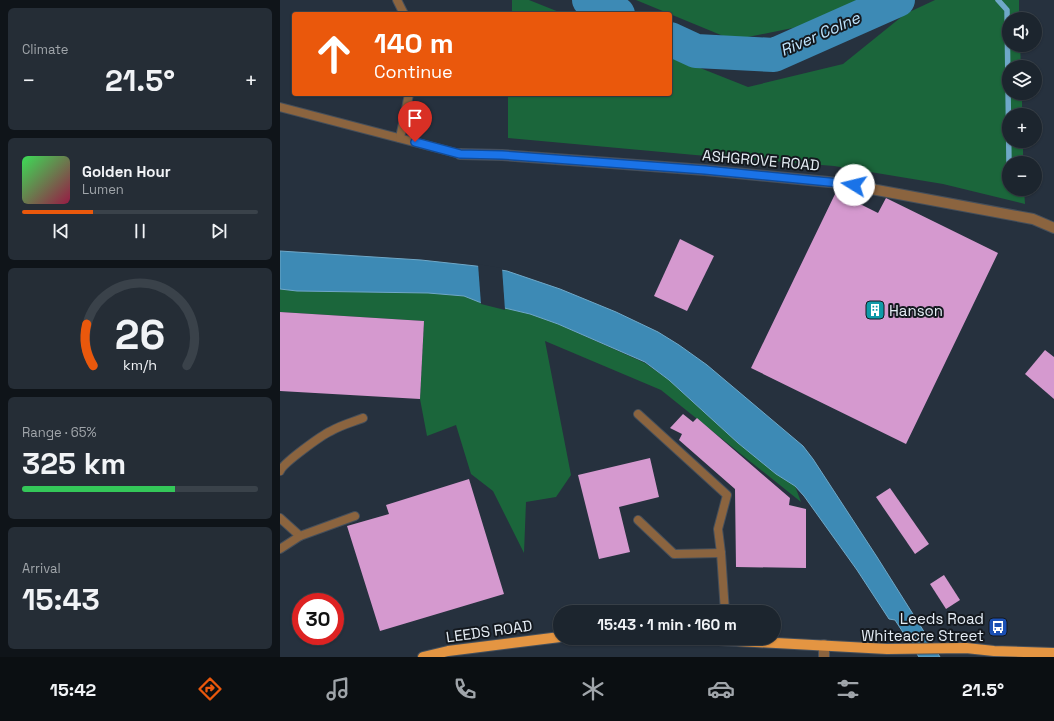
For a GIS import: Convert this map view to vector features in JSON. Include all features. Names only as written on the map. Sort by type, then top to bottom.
[{"type":"main road","name":"LEEDS ROAD","points":[[423,657],[448,651],[553,638]]},
{"type":"main road","points":[[781,642],[887,649],[966,648],[994,651],[1054,653]]},
{"type":"street","name":"ASHGROVE ROAD","points":[[460,154],[502,155],[839,183],[1033,219],[1054,228]]},
{"type":"street","points":[[824,645],[824,657]]},
{"type":"lane","points":[[397,0],[403,12]]},
{"type":"lane","points":[[400,138],[409,96]]},
{"type":"lane","points":[[280,107],[460,154]]},
{"type":"lane","points":[[638,414],[727,495],[718,529],[725,605]]},
{"type":"lane","points":[[280,471],[281,468],[295,456],[331,431],[363,418]]},
{"type":"lane","points":[[280,549],[300,536],[355,516]]},
{"type":"lane","points":[[280,518],[300,536]]},
{"type":"lane","points":[[638,520],[674,554],[721,553]]},
{"type":"green space","points":[[512,0],[529,0],[559,12],[512,12]]},
{"type":"green space","points":[[636,0],[857,0],[817,23],[733,40],[672,15],[672,12],[665,12]]},
{"type":"green space","points":[[935,0],[1019,0],[1019,12],[1002,12],[1002,52],[1020,52],[1021,60],[1002,60],[1002,100],[1022,100],[1022,108],[1002,108],[1002,148],[1023,148],[1023,156],[1002,156],[1002,196],[1024,196],[1025,204],[943,184],[834,166],[508,138],[508,96],[672,96],[672,57],[748,87],[843,64],[905,14]]},
{"type":"green space","points":[[280,289],[297,291],[428,293],[464,296],[479,302],[530,314],[558,324],[645,363],[669,380],[738,443],[776,474],[795,486],[801,502],[661,390],[545,341],[571,475],[556,497],[526,502],[524,553],[493,491],[471,474],[456,425],[427,436],[420,399],[424,321],[280,312]]},
{"type":"water","points":[[280,251],[421,260],[507,271],[560,289],[616,312],[658,332],[707,365],[803,446],[877,557],[940,657],[919,657],[895,620],[889,619],[857,570],[804,496],[795,486],[776,474],[738,443],[669,380],[645,362],[558,324],[530,314],[479,302],[464,296],[428,293],[297,291],[280,289]]},
{"type":"pier","points":[[478,264],[502,268],[505,310],[481,304]]},
{"type":"building","name":"Hanson","points":[[836,192],[878,213],[886,198],[998,253],[906,444],[751,368]]},
{"type":"building","points":[[680,239],[714,256],[687,311],[654,296]]},
{"type":"building","points":[[280,312],[424,321],[420,399],[280,391]]},
{"type":"building","points":[[1045,350],[1054,357],[1054,399],[1025,374]]},
{"type":"building","points":[[683,414],[693,422],[697,418],[790,498],[789,505],[806,509],[806,568],[736,567],[735,489],[679,440],[682,434],[670,428]]},
{"type":"building","points":[[650,458],[659,497],[619,507],[630,552],[599,559],[578,475]]},
{"type":"building","points":[[469,479],[504,594],[380,631],[347,526],[389,514],[386,505]]},
{"type":"building","points":[[890,488],[929,544],[915,554],[876,497]]},
{"type":"building","points":[[944,575],[960,600],[946,609],[930,584]]},
{"type":"waterway","name":"River Colne","points":[[589,0],[614,12]]},
{"type":"waterway","name":"River Colne","points":[[672,40],[696,51],[774,55],[898,0]]},
{"type":"waterway","points":[[998,0],[1007,10],[1009,156]]},
{"type":"place","name":"Hanson","points":[[875,310]]},
{"type":"place","name":"Leeds Road Whiteacre Street","points":[[998,627]]},
{"type":"route","points":[[415,142],[460,154],[502,155],[705,170],[854,185]]}]
